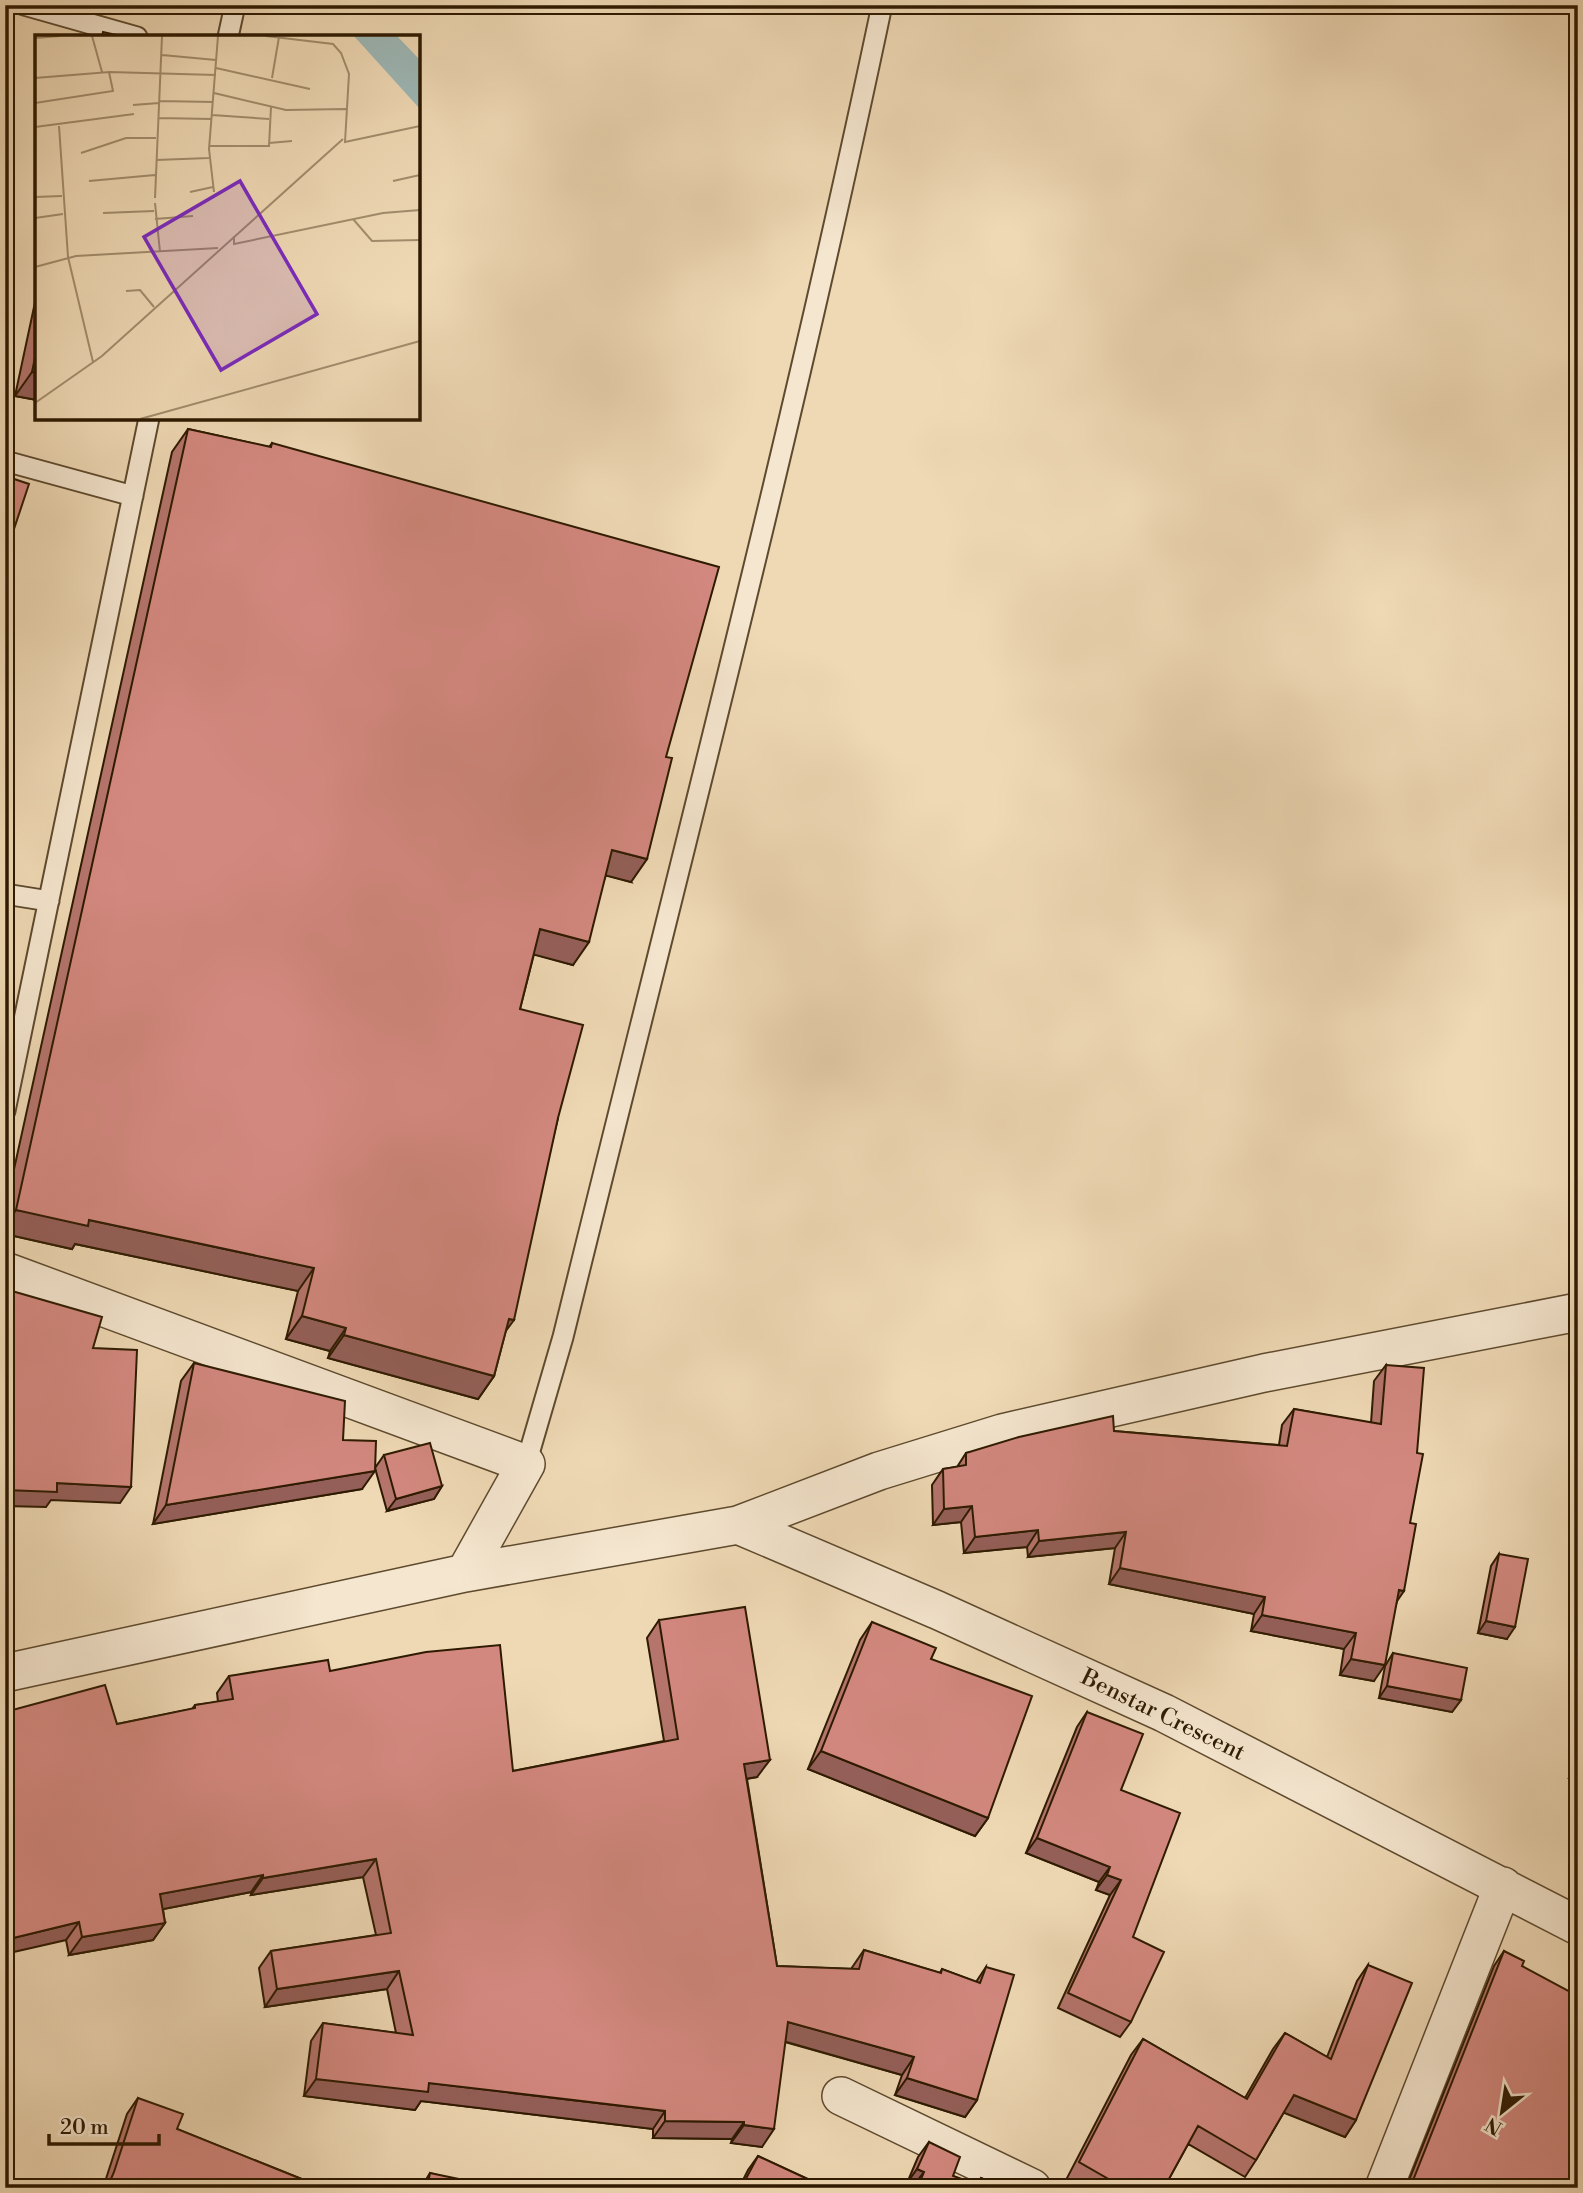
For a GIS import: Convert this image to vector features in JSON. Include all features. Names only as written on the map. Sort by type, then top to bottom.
[{"type":"street","points":[[5,1271],[526,1464],[465,1573]]},
{"type":"street","points":[[5,1673],[465,1573],[738,1525],[879,1471],[1002,1433],[1264,1373],[1578,1312]]},
{"type":"street","name":"Benstar Crescent","points":[[738,1525],[937,1610],[1164,1713],[1578,1926]]},
{"type":"street","points":[[1384,2188],[1503,1886]]},
{"type":"street","points":[[841,2096],[1032,2188]]},
{"type":"lane","points":[[24,5],[130,35]]},
{"type":"lane","points":[[228,35],[235,5]]},
{"type":"lane","points":[[526,1464],[563,1337],[779,459],[848,168],[882,5]]},
{"type":"lane","points":[[5,1111],[149,420]]},
{"type":"lane","points":[[5,461],[133,496]]},
{"type":"lane","points":[[5,894],[49,901]]},
{"type":"building","points":[[188,429],[271,447],[272,443],[719,567],[666,757],[672,758],[647,859],[612,850],[589,942],[540,929],[520,1009],[583,1025],[558,1118],[514,1320],[509,1319],[494,1376],[344,1335],[346,1328],[302,1316],[314,1268],[89,1220],[88,1226],[16,1210]]},
{"type":"building","points":[[5,476],[29,484],[5,556]]},
{"type":"building","points":[[5,1289],[102,1317],[93,1348],[137,1350],[131,1487],[57,1483],[57,1492],[5,1490]]},
{"type":"building","points":[[194,1363],[345,1401],[343,1440],[376,1441],[375,1471],[166,1505]]},
{"type":"building","points":[[1386,1365],[1424,1368],[1417,1453],[1423,1454],[1410,1523],[1416,1524],[1404,1591],[1399,1590],[1385,1665],[1351,1659],[1356,1633],[1262,1615],[1265,1597],[1120,1568],[1126,1532],[1039,1541],[1038,1530],[975,1537],[972,1506],[944,1509],[943,1469],[966,1465],[966,1453],[1019,1437],[1113,1416],[1114,1431],[1287,1446],[1294,1409],[1381,1424]]},
{"type":"building","points":[[430,1443],[442,1486],[396,1499],[384,1455]]},
{"type":"building","points":[[1499,1554],[1528,1559],[1515,1627],[1486,1621]]},
{"type":"building","points":[[745,1607],[770,1760],[744,1764],[777,1966],[859,1969],[864,1950],[941,1973],[942,1969],[980,1983],[986,1967],[1014,1975],[977,2100],[907,2078],[914,2057],[788,2022],[774,2129],[744,2125],[744,2122],[665,2121],[665,2111],[429,2083],[428,2092],[316,2079],[323,2023],[413,2035],[399,1971],[277,1989],[271,1951],[391,1933],[376,1859],[263,1878],[263,1875],[160,1894],[165,1923],[82,1937],[79,1922],[5,1940],[5,1712],[105,1685],[117,1724],[195,1708],[195,1705],[233,1699],[229,1676],[328,1660],[330,1671],[426,1652],[500,1645],[513,1771],[678,1739],[659,1620]]},
{"type":"building","points":[[872,1622],[936,1648],[931,1659],[1032,1696],[988,1818],[821,1751]]},
{"type":"building","points":[[1393,1653],[1467,1668],[1461,1700],[1387,1686]]},
{"type":"building","points":[[1087,1712],[1143,1734],[1121,1790],[1180,1813],[1133,1937],[1164,1952],[1131,2022],[1068,1993],[1121,1880],[1107,1875],[1110,1867],[1037,1838]]},
{"type":"building","points":[[1504,1951],[1524,1961],[1522,1966],[1578,1996],[1578,2188],[1410,2188]]},
{"type":"building","points":[[1368,1965],[1412,1983],[1356,2120],[1294,2095],[1256,2160],[1198,2126],[1164,2188],[1135,2188],[1122,2180],[1119,2185],[1079,2162],[1143,2039],[1247,2099],[1285,2033],[1331,2059]]},
{"type":"building","points":[[138,2098],[183,2114],[177,2129],[324,2188],[107,2188]]},
{"type":"building","points":[[929,2142],[960,2157],[953,2176],[978,2185],[981,2178],[1005,2188],[917,2188],[924,2172],[917,2169]]},
{"type":"building","points":[[758,2156],[827,2188],[741,2188]]},
{"type":"building","points":[[430,2173],[483,2184],[482,2188],[427,2188]]}]
